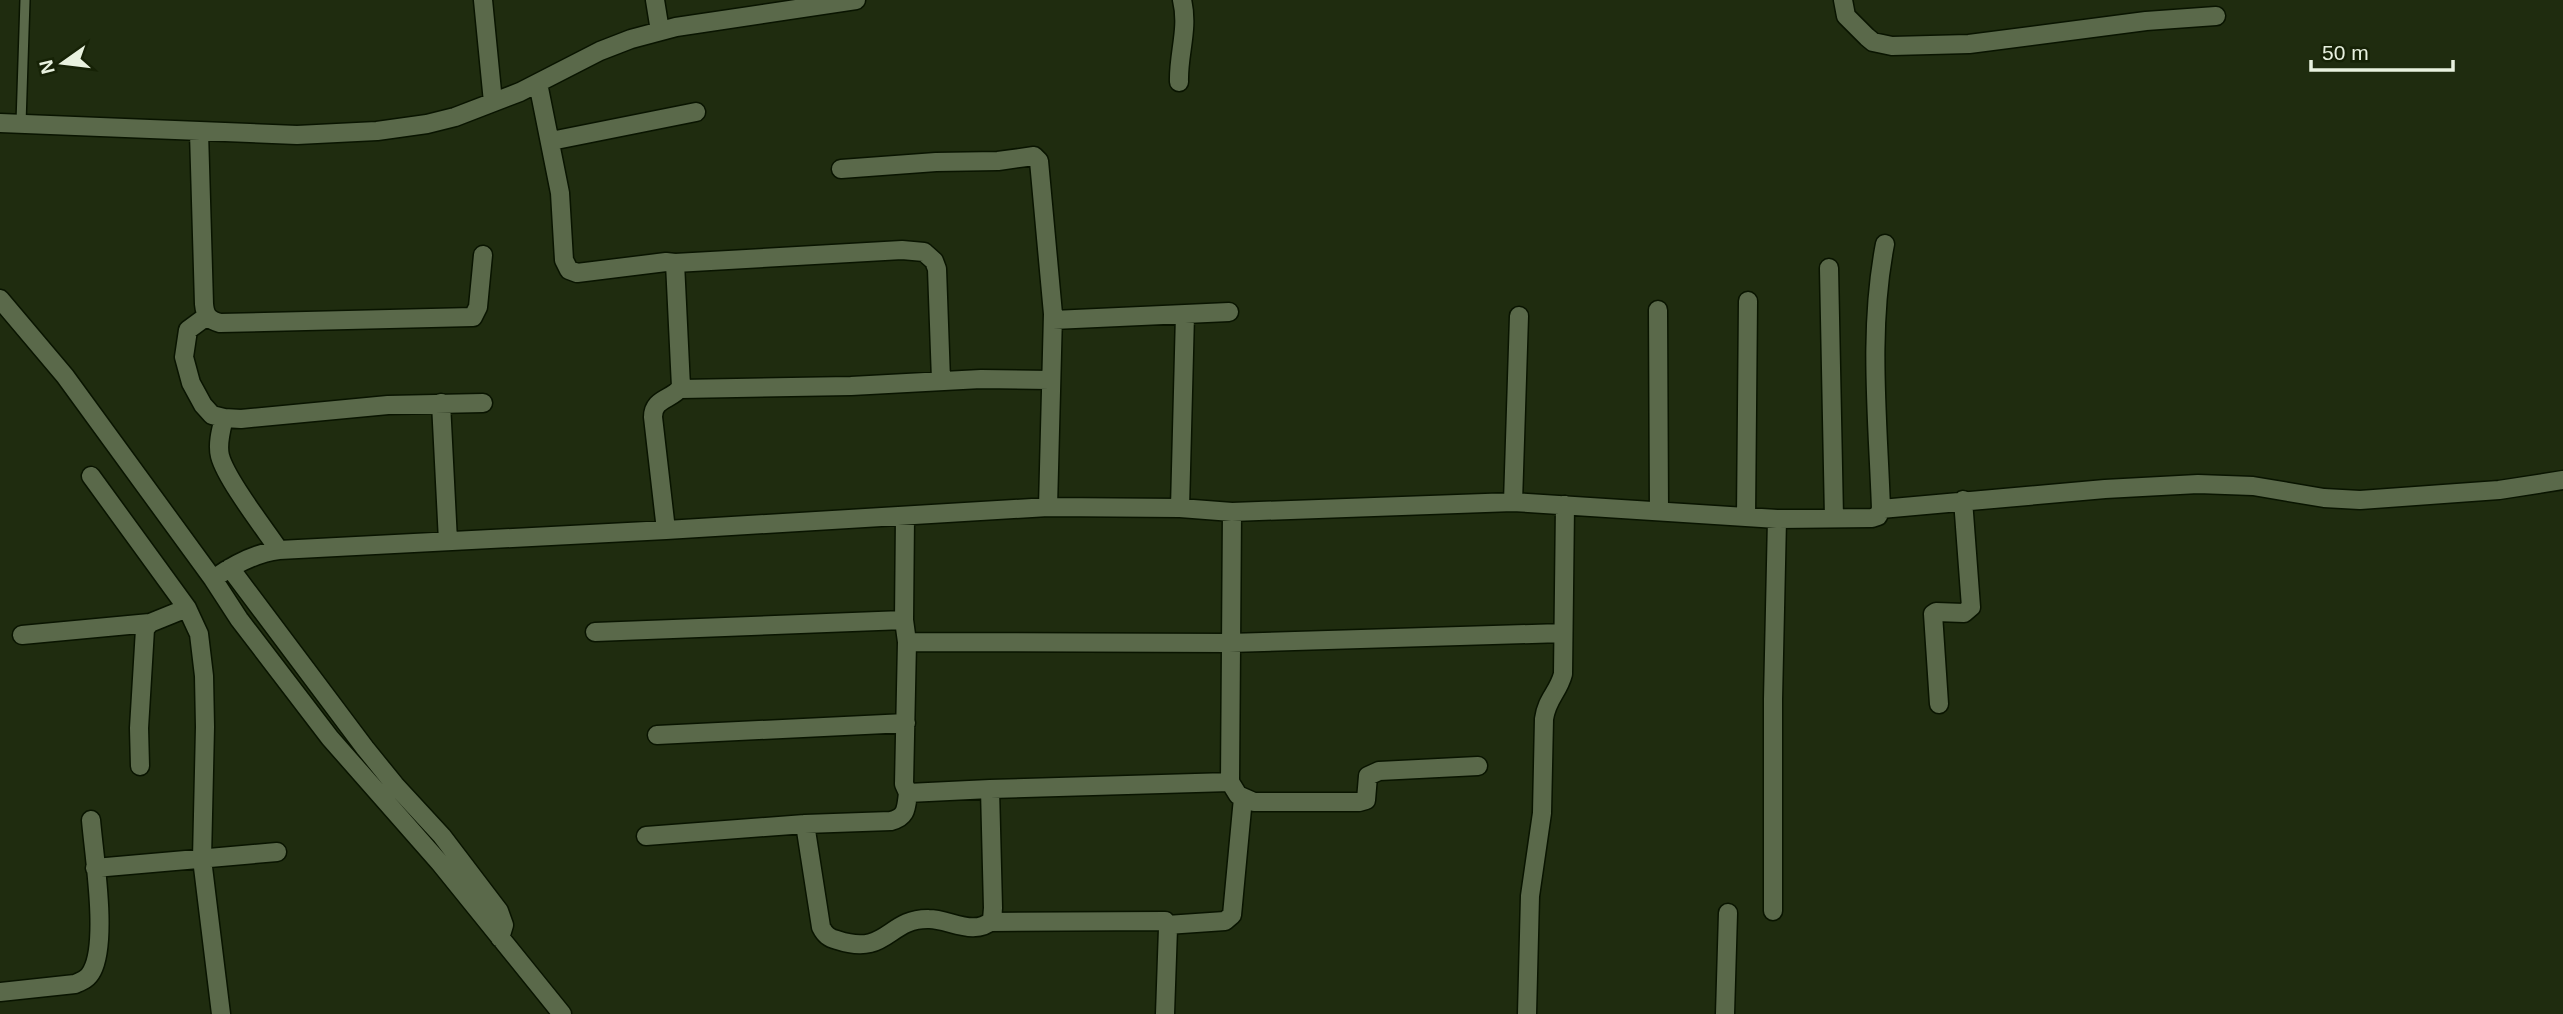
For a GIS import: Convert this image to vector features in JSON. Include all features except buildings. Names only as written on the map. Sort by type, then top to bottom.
[{"type":"street","points":[[482,0],[494,102]]},
{"type":"street","points":[[655,0],[660,31]]},
{"type":"street","points":[[0,123],[297,135],[377,131],[427,124],[494,102],[600,51],[660,31],[856,0]]},
{"type":"street","points":[[1179,82],[1179,65],[1185,34],[1182,0]]},
{"type":"street","points":[[1843,0],[1846,16],[1867,37],[1873,42],[1892,46],[1969,44],[2216,16]]},
{"type":"street","points":[[538,83],[562,203],[564,260],[569,270],[578,272],[666,261],[675,263],[902,250],[924,252],[934,261],[937,269],[941,380]]},
{"type":"street","points":[[551,141],[696,112]]},
{"type":"street","points":[[199,132],[204,304],[207,316],[212,321],[220,323],[473,317],[478,307],[483,255]]},
{"type":"street","points":[[841,169],[1034,156],[1040,162],[1053,320],[1048,507]]},
{"type":"street","points":[[213,579],[266,552],[279,550],[1048,507],[1180,508],[1232,512],[1513,502],[1777,519],[1872,518],[1878,516],[1881,509],[1875,327],[1885,244]]},
{"type":"street","points":[[675,263],[681,388]]},
{"type":"street","points":[[1829,268],[1834,519]]},
{"type":"street","points":[[0,299],[65,376],[213,579],[239,619],[330,738],[440,863],[562,1014]]},
{"type":"street","points":[[1746,517],[1748,301]]},
{"type":"street","points":[[1658,310],[1659,511]]},
{"type":"street","points":[[1053,320],[1229,312]]},
{"type":"street","points":[[1180,508],[1185,314]]},
{"type":"street","points":[[207,316],[188,330],[184,357],[191,383],[212,415],[241,419],[388,405],[483,403]]},
{"type":"street","points":[[1513,502],[1519,316]]},
{"type":"street","points":[[666,530],[653,408],[681,388],[851,386],[941,380],[1050,380]]},
{"type":"street","points":[[442,403],[448,541]]},
{"type":"street","points":[[224,418],[219,438],[220,456],[279,550]]},
{"type":"street","points":[[91,476],[187,608],[199,634],[204,676],[202,859],[221,1014]]},
{"type":"street","points":[[1881,509],[1963,500],[2198,484],[2253,486],[2324,498],[2360,500],[2499,490],[2563,480]]},
{"type":"street","points":[[1939,704],[1933,614],[1936,611],[1964,612],[1971,607],[1963,500]]},
{"type":"street","points":[[1527,1014],[1530,896],[1542,813],[1544,719],[1546,705],[1557,690],[1563,674],[1565,505]]},
{"type":"street","points":[[1232,512],[1230,782],[1238,795],[1263,803],[1359,802],[1366,800],[1368,776],[1379,771],[1478,766]]},
{"type":"street","points":[[646,836],[805,824],[891,821],[901,818],[905,813],[908,793],[904,784],[907,642],[904,620],[905,516]]},
{"type":"street","points":[[1773,911],[1773,699],[1777,519]]},
{"type":"street","points":[[230,568],[365,748],[442,836],[499,911],[504,925],[500,938]]},
{"type":"street","points":[[22,635],[150,622],[187,608]]},
{"type":"street","points":[[595,632],[904,620]]},
{"type":"street","points":[[140,766],[143,638],[150,622]]},
{"type":"street","points":[[907,642],[1229,643],[1563,633]]},
{"type":"street","points":[[657,735],[906,723]]},
{"type":"street","points":[[908,793],[1230,782]]},
{"type":"street","points":[[990,789],[993,908],[990,922]]},
{"type":"street","points":[[1167,925],[1225,921],[1232,915],[1243,798]]},
{"type":"street","points":[[0,992],[75,984],[86,979],[92,972],[99,937],[91,820]]},
{"type":"street","points":[[805,824],[821,928],[824,934],[831,938],[855,946],[867,946],[897,928],[930,918],[967,927],[990,922],[1162,920],[1167,925],[1165,1014]]},
{"type":"street","points":[[95,868],[277,852]]},
{"type":"street","points":[[1725,1014],[1728,913]]},
{"type":"lane","points":[[21,123],[25,0]]}]
